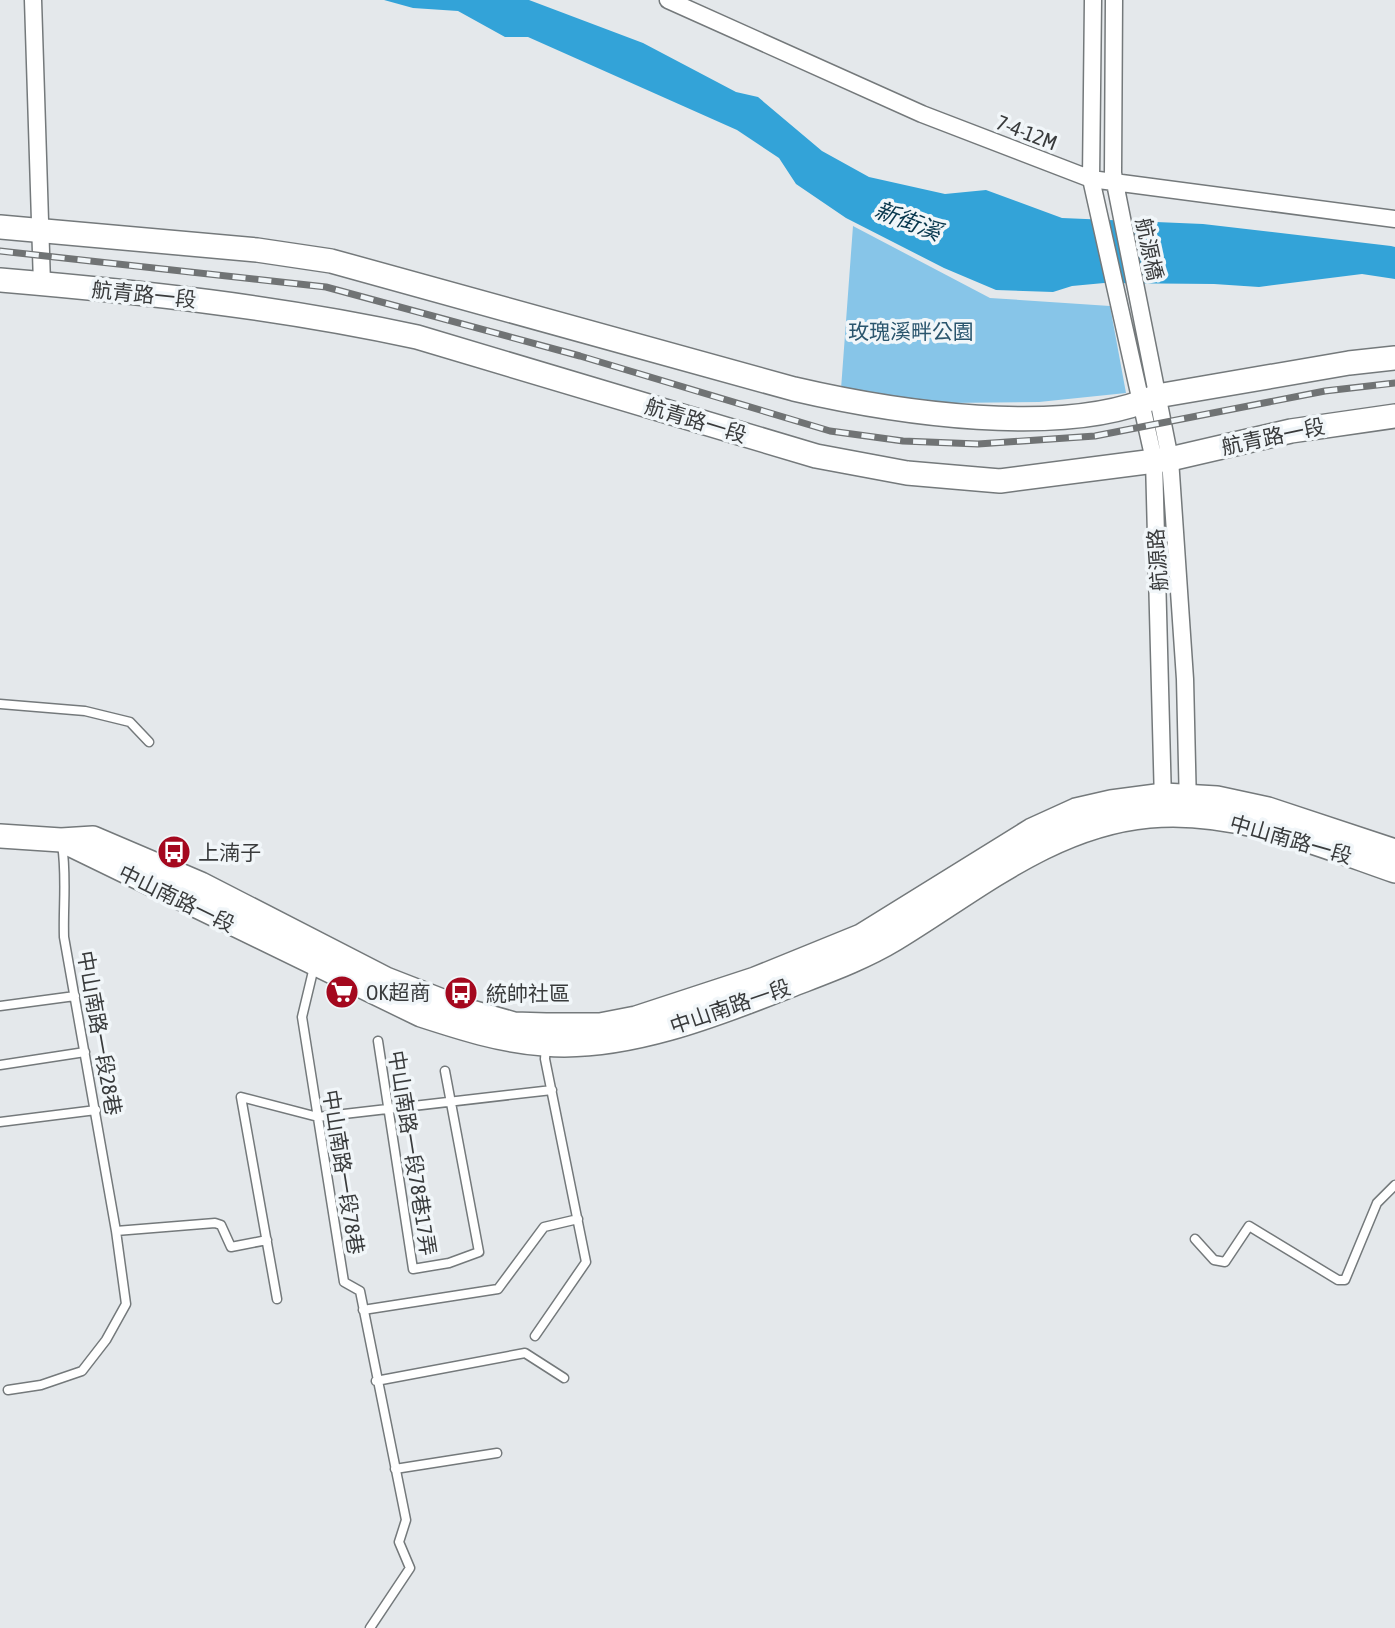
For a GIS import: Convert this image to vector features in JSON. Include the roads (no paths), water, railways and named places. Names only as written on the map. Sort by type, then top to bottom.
[{"type":"street","points":[[33,0],[41,284]]},
{"type":"street","name":"7-4-12M","points":[[668,0],[922,114],[1091,179],[1395,219]]},
{"type":"street","points":[[1091,179],[1093,0]]},
{"type":"street","points":[[1114,0],[1115,181]]},
{"type":"street","name":"航源橋","points":[[1091,179],[1118,306]]},
{"type":"street","name":"航源橋","points":[[1115,181],[1140,304]]},
{"type":"street","points":[[0,227],[257,250],[331,261],[794,389],[863,405],[1044,420],[1349,363],[1395,358]]},
{"type":"street","name":"航青路一段","points":[[0,280],[183,297],[359,324],[417,337],[816,456],[906,473],[1000,481],[1162,460],[1291,431],[1395,416]]},
{"type":"street","name":"航源路","points":[[1140,304],[1148,400]]},
{"type":"street","name":"航源路","points":[[1118,306],[1148,400],[1162,460],[1180,577],[1188,806]]},
{"type":"street","name":"航源路","points":[[1162,460],[1163,806]]},
{"type":"street","name":"中山南路一段","points":[[0,836],[61,840],[318,954],[421,1015],[484,1035],[546,1035],[615,1040],[653,1033],[753,1000],[848,963],[894,940],[1038,849],[1163,806],[1188,806],[1217,798],[1268,809],[1395,851]]},
{"type":"street","name":"中山南路一段","points":[[1188,806],[1395,871]]},
{"type":"lane","points":[[0,704],[64,708],[108,717],[130,723],[149,742]]},
{"type":"lane","name":"中山南路一段28巷","points":[[8,1390],[41,1385],[82,1371],[106,1340],[126,1304],[96,1110],[64,937],[62,899],[65,866],[61,840]]},
{"type":"lane","name":"中山南路一段78巷","points":[[318,954],[302,1017],[344,1282],[360,1291],[406,1520],[398,1542],[410,1568],[370,1628]]},
{"type":"lane","points":[[0,1006],[75,996]]},
{"type":"lane","points":[[535,1336],[586,1262],[545,1059],[546,1035]]},
{"type":"lane","name":"中山南路一段78巷17弄","points":[[378,1041],[413,1269],[449,1263],[479,1252],[445,1071]]},
{"type":"lane","points":[[0,1065],[85,1052]]},
{"type":"lane","points":[[277,1298],[241,1097],[318,1117],[552,1090]]},
{"type":"lane","points":[[0,1122],[96,1110]]},
{"type":"lane","points":[[1195,1239],[1214,1260],[1225,1262],[1250,1226],[1338,1280],[1345,1280],[1377,1203],[1395,1185]]},
{"type":"lane","points":[[363,1310],[498,1289],[544,1227],[578,1219]]},
{"type":"lane","points":[[116,1231],[215,1223],[221,1225],[230,1247],[267,1240]]},
{"type":"lane","points":[[376,1381],[525,1353],[565,1378]]},
{"type":"lane","points":[[395,1469],[497,1453]]},
{"type":"water","name":"新街溪","points":[[384,0],[529,0],[643,43],[736,92],[758,97],[822,151],[869,177],[945,194],[986,190],[1062,218],[1203,224],[1391,246],[1395,247],[1395,279],[1362,274],[1259,287],[1104,283],[1072,286],[1053,292],[996,290],[944,268],[846,218],[796,184],[779,158],[737,130],[528,37],[505,37],[458,11],[413,8]]},
{"type":"railway","points":[[0,251],[326,287],[580,356],[830,431],[903,441],[978,444],[1095,436],[1325,391],[1395,383]]},
{"type":"place","name":"上湳子","points":[[174,852]]},
{"type":"place","name":"OK超商","points":[[342,992]]},
{"type":"place","name":"統帥社區","points":[[461,993]]},
{"type":"park label","name":"玫瑰溪畔公園","points":[[911,331]]}]
